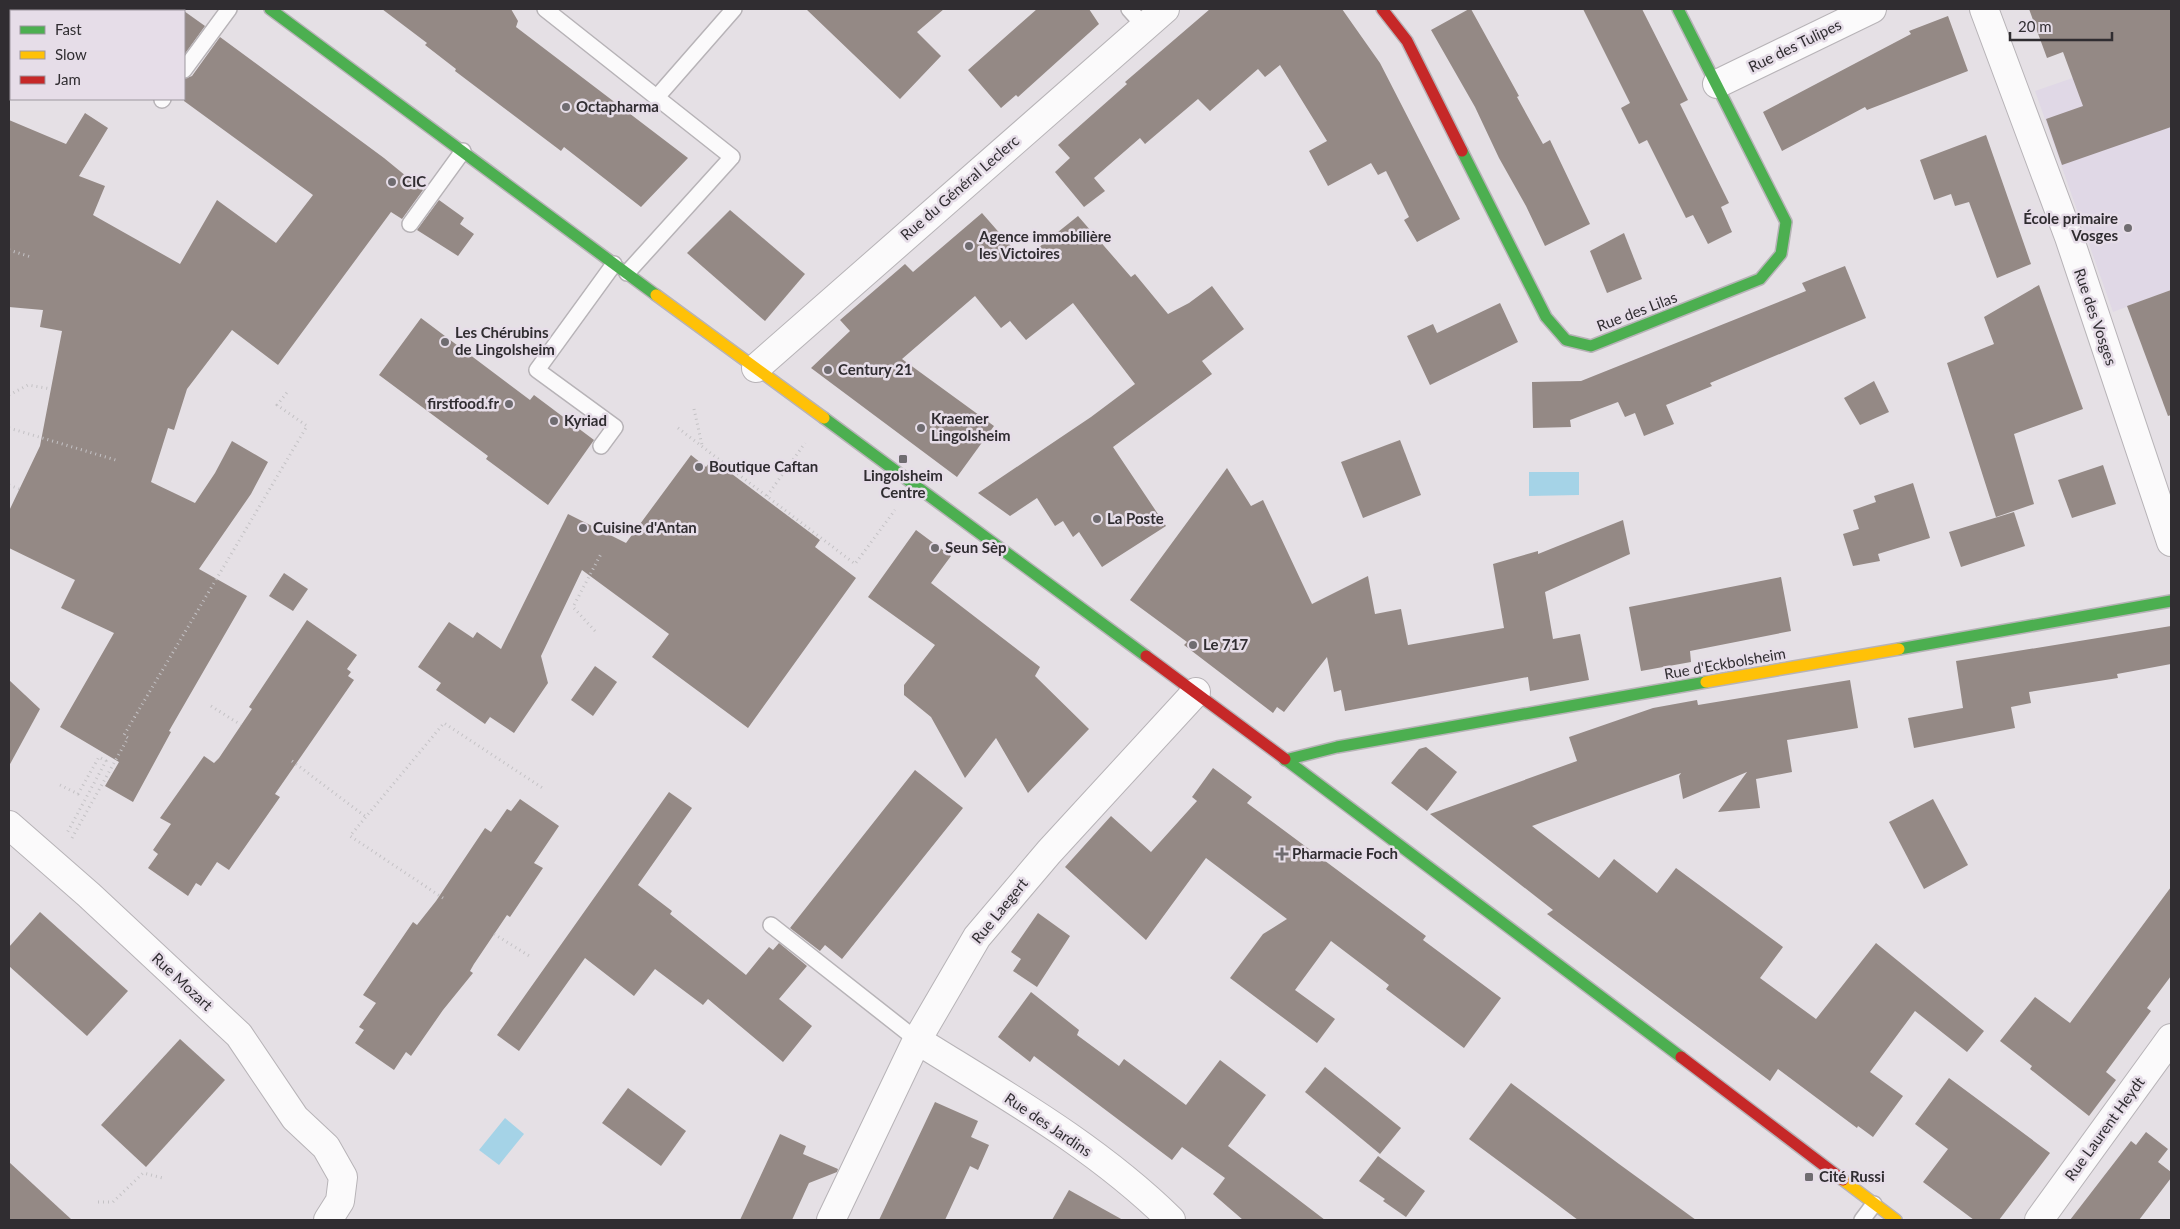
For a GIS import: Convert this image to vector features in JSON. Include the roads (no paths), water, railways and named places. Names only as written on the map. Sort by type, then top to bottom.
[{"type":"main road","points":[[270,9],[1196,692],[1896,1220]]},
{"type":"main road","name":"Rue des Lilas","points":[[1382,9],[1407,41],[1546,317],[1566,340],[1591,346],[1760,279],[1781,254],[1786,222],[1678,9]]},
{"type":"main road","name":"Rue d'Eckbolsheim","points":[[1285,760],[1347,745],[2171,601]]},
{"type":"street","name":"Rue du Général Leclerc","points":[[756,368],[1137,18],[1165,9]]},
{"type":"street","name":"Rue des Tulipes","points":[[1717,84],[1872,9]]},
{"type":"street","name":"Rue des Vosges","points":[[1984,9],[2069,237],[2171,542]]},
{"type":"street","name":"Rue Laegert","points":[[831,1220],[917,1040],[977,937],[1049,852],[1196,692]]},
{"type":"street","name":"Rue Mozart","points":[[9,825],[89,895],[239,1035],[295,1118],[326,1147],[334,1158],[343,1177],[340,1201],[328,1220]]},
{"type":"street","name":"Rue Laurent Heydt","points":[[2039,1220],[2171,1038]]},
{"type":"street","name":"Rue des Jardins","points":[[917,1040],[1068,1135],[1143,1193],[1171,1220]]},
{"type":"lane","points":[[185,69],[229,9]]},
{"type":"lane","points":[[545,9],[732,157],[627,273]]},
{"type":"lane","points":[[657,97],[734,9]]},
{"type":"lane","points":[[410,224],[464,152]]},
{"type":"lane","points":[[602,446],[615,427],[537,370],[614,264]]},
{"type":"lane","points":[[771,925],[917,1040]]},
{"type":"lane","points":[[1862,1220],[1874,1204]]},
{"type":"water","points":[[1529,472],[1579,472],[1579,495],[1529,496]]},
{"type":"water","points":[[505,1118],[524,1134],[499,1165],[479,1150]]},
{"type":"place","name":"Octapharma","points":[[566,107]]},
{"type":"place","name":"CIC","points":[[392,182]]},
{"type":"place","name":"École primaire Vosges","points":[[2128,228]]},
{"type":"place","name":"Agence immobilière les Victoires","points":[[969,246]]},
{"type":"place","name":"Les Chérubins de Lingolsheim","points":[[445,342]]},
{"type":"place","name":"Century 21","points":[[828,370]]},
{"type":"place","name":"firstfood.fr","points":[[509,404]]},
{"type":"place","name":"Kyriad","points":[[554,421]]},
{"type":"place","name":"Kraemer Lingolsheim","points":[[921,428]]},
{"type":"place","name":"Lingolsheim Centre","points":[[903,459]]},
{"type":"place","name":"Boutique Caftan","points":[[699,467]]},
{"type":"place","name":"La Poste","points":[[1097,519]]},
{"type":"place","name":"Cuisine d'Antan","points":[[583,528]]},
{"type":"place","name":"Seun Sèp","points":[[935,548]]},
{"type":"place","name":"Le 717","points":[[1193,645]]},
{"type":"place","name":"Pharmacie Foch","points":[[1282,854]]},
{"type":"place","name":"Cité Russi","points":[[1809,1177]]}]
